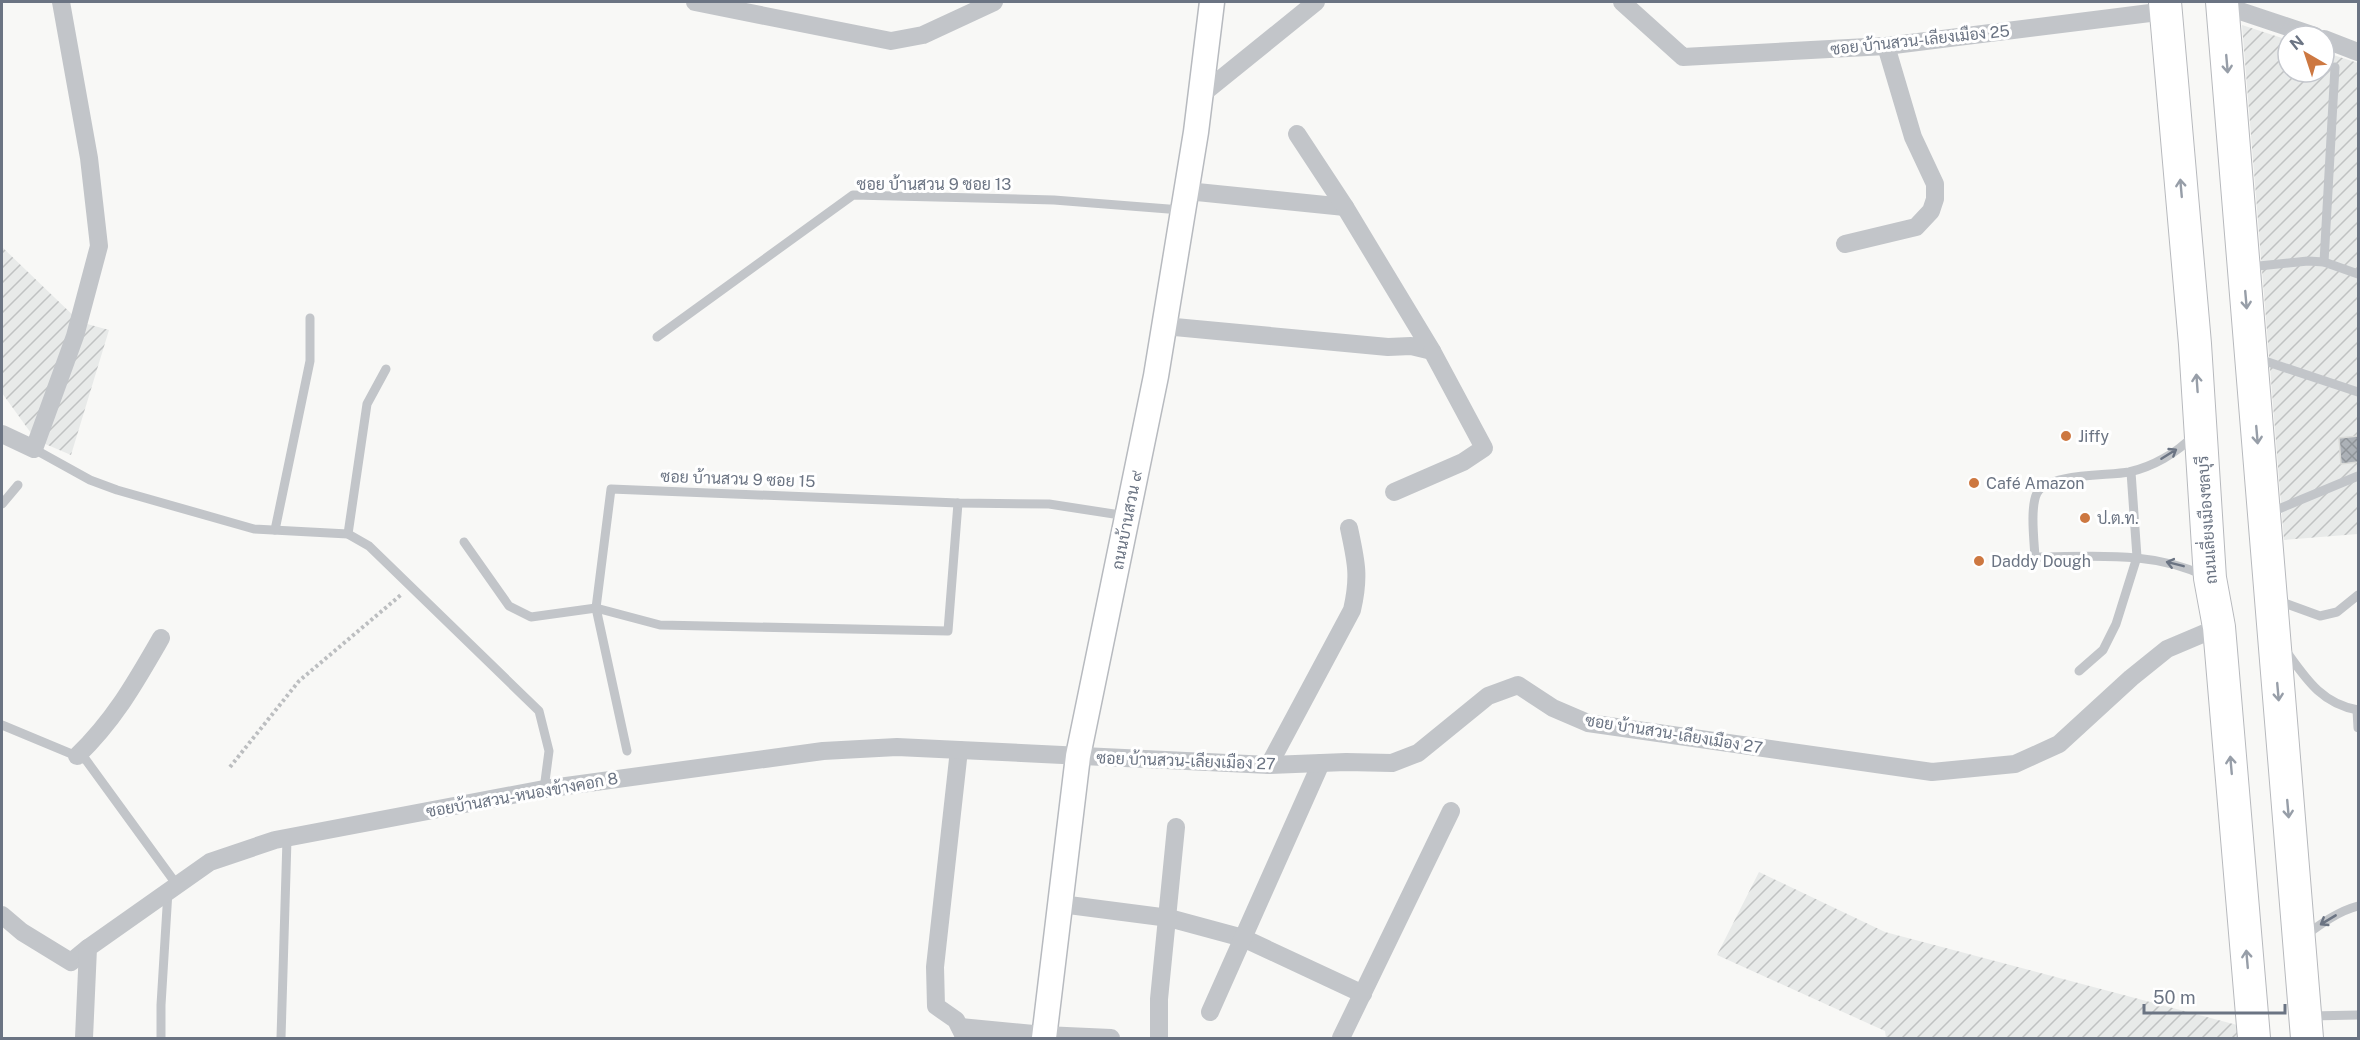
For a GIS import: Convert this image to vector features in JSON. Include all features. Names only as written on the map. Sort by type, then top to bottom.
[{"type":"highway","points":[[2222,3],[2306,1027]]},
{"type":"highway","name":"ถนนเลี่ยงเมืองชลบุรี","points":[[2166,6],[2210,578],[2219,627],[2254,1038]]},
{"type":"street","points":[[2,434],[34,449],[75,336],[99,246],[88,158],[61,2]]},
{"type":"street","points":[[695,2],[891,41],[923,35],[994,2]]},
{"type":"street","name":"ถนนบ้านสวน ๙","points":[[1044,1037],[1078,756],[1129,516],[1164,326],[1201,96],[1212,2]]},
{"type":"street","points":[[1201,96],[1316,2]]},
{"type":"street","name":"ซอย บ้านสวน-เลียงเมือง 25","points":[[1622,2],[1683,57],[1886,46],[2166,6]]},
{"type":"street","points":[[2222,3],[2281,24]]},
{"type":"street","points":[[2336,44],[2358,52]]},
{"type":"street","points":[[1845,244],[1916,227],[1931,211],[1935,199],[1935,184],[1913,136],[1886,46]]},
{"type":"street","points":[[1298,134],[1346,207],[1432,351],[1484,448],[1463,462],[1394,492]]},
{"type":"street","points":[[1185,200],[1346,207]]},
{"type":"street","points":[[1164,326],[1388,347],[1411,346],[1432,351]]},
{"type":"street","points":[[1269,765],[1352,610],[1358,588],[1358,570],[1349,528]]},
{"type":"street","name":"ซอย บ้านสวน-เลียงเมือง 27","points":[[1078,756],[1269,765],[1392,763],[1418,753],[1488,696],[1518,685],[1553,708],[1588,723],[1932,772],[2015,764],[2059,744],[2131,678],[2167,649],[2219,627]]},
{"type":"street","points":[[77,756],[102,731],[130,691],[161,638]]},
{"type":"street","name":"ซอยบ้านสวน-หนองข้างคอก 8","points":[[2,915],[22,932],[71,962],[210,862],[275,840],[544,789],[823,751],[897,747],[1078,756]]},
{"type":"street","points":[[959,750],[934,967],[936,1006],[956,1020],[963,1033],[1111,1038]]},
{"type":"street","points":[[1210,1012],[1321,763]]},
{"type":"street","points":[[1341,1038],[1451,811]]},
{"type":"street","points":[[1159,1038],[1160,999],[1176,826]]},
{"type":"street","points":[[1061,904],[1169,918],[1243,938],[1363,994]]},
{"type":"street","points":[[84,1038],[88,948]]},
{"type":"lane","points":[[2324,262],[2334,84]]},
{"type":"lane","name":"ซอย บ้านสวน 9 ซอย 13","points":[[657,337],[854,195],[1054,200],[1185,200]]},
{"type":"lane","points":[[2244,267],[2308,261],[2324,262],[2358,274]]},
{"type":"lane","points":[[275,530],[310,361],[310,318]]},
{"type":"lane","points":[[2251,356],[2358,392]]},
{"type":"lane","points":[[348,534],[367,404],[387,369]]},
{"type":"lane","points":[[2200,428],[2187,442],[2166,457],[2131,472],[2048,482],[2040,488],[2034,508],[2035,557],[2137,557],[2172,562],[2210,578]]},
{"type":"lane","points":[[34,449],[90,480],[117,490],[254,529],[348,534],[369,546],[539,711],[549,750],[544,789]]},
{"type":"lane","points":[[2079,671],[2103,650],[2116,624],[2137,557],[2131,472]]},
{"type":"lane","points":[[2264,515],[2358,476]]},
{"type":"lane","points":[[2,504],[18,485]]},
{"type":"lane","name":"ซอย บ้านสวน 9 ซอย 15","points":[[627,751],[596,608],[611,489],[958,503],[1049,504],[1129,516]]},
{"type":"lane","points":[[464,542],[509,606],[531,617],[596,608],[660,625],[948,631],[958,503]]},
{"type":"lane","points":[[2271,598],[2320,616],[2337,612],[2358,595]]},
{"type":"lane","points":[[2274,635],[2312,687],[2332,702],[2358,710],[2358,728]]},
{"type":"lane","points":[[2,725],[86,760],[172,888],[161,1005],[161,1038]]},
{"type":"lane","points":[[280,1038],[287,839]]},
{"type":"lane","points":[[2299,939],[2325,921],[2349,908],[2358,906]]},
{"type":"lane","points":[[2306,1027],[2358,1016]]},
{"type":"path","points":[[230,767],[299,681],[411,587]]},
{"type":"shaded area","points":[[2242,25],[2276,36],[2276,84],[2336,84],[2336,56],[2358,63],[2358,534],[2284,540]]},
{"type":"shaded area","points":[[2,247],[80,322],[109,330],[71,455],[36,440],[2,393]]},
{"type":"shaded area","points":[[1759,872],[1885,932],[2237,1025],[2238,1038],[1886,1038],[1885,1031],[1717,955]]},
{"type":"building","points":[[2358,436],[2358,462],[2341,464],[2339,438]]},
{"type":"place","name":"Jiffy","points":[[2066,436]]},
{"type":"place","name":"Café Amazon","points":[[1974,483]]},
{"type":"place","name":"ป.ต.ท.","points":[[2085,518]]},
{"type":"place","name":"Daddy Dough","points":[[1979,561]]}]
